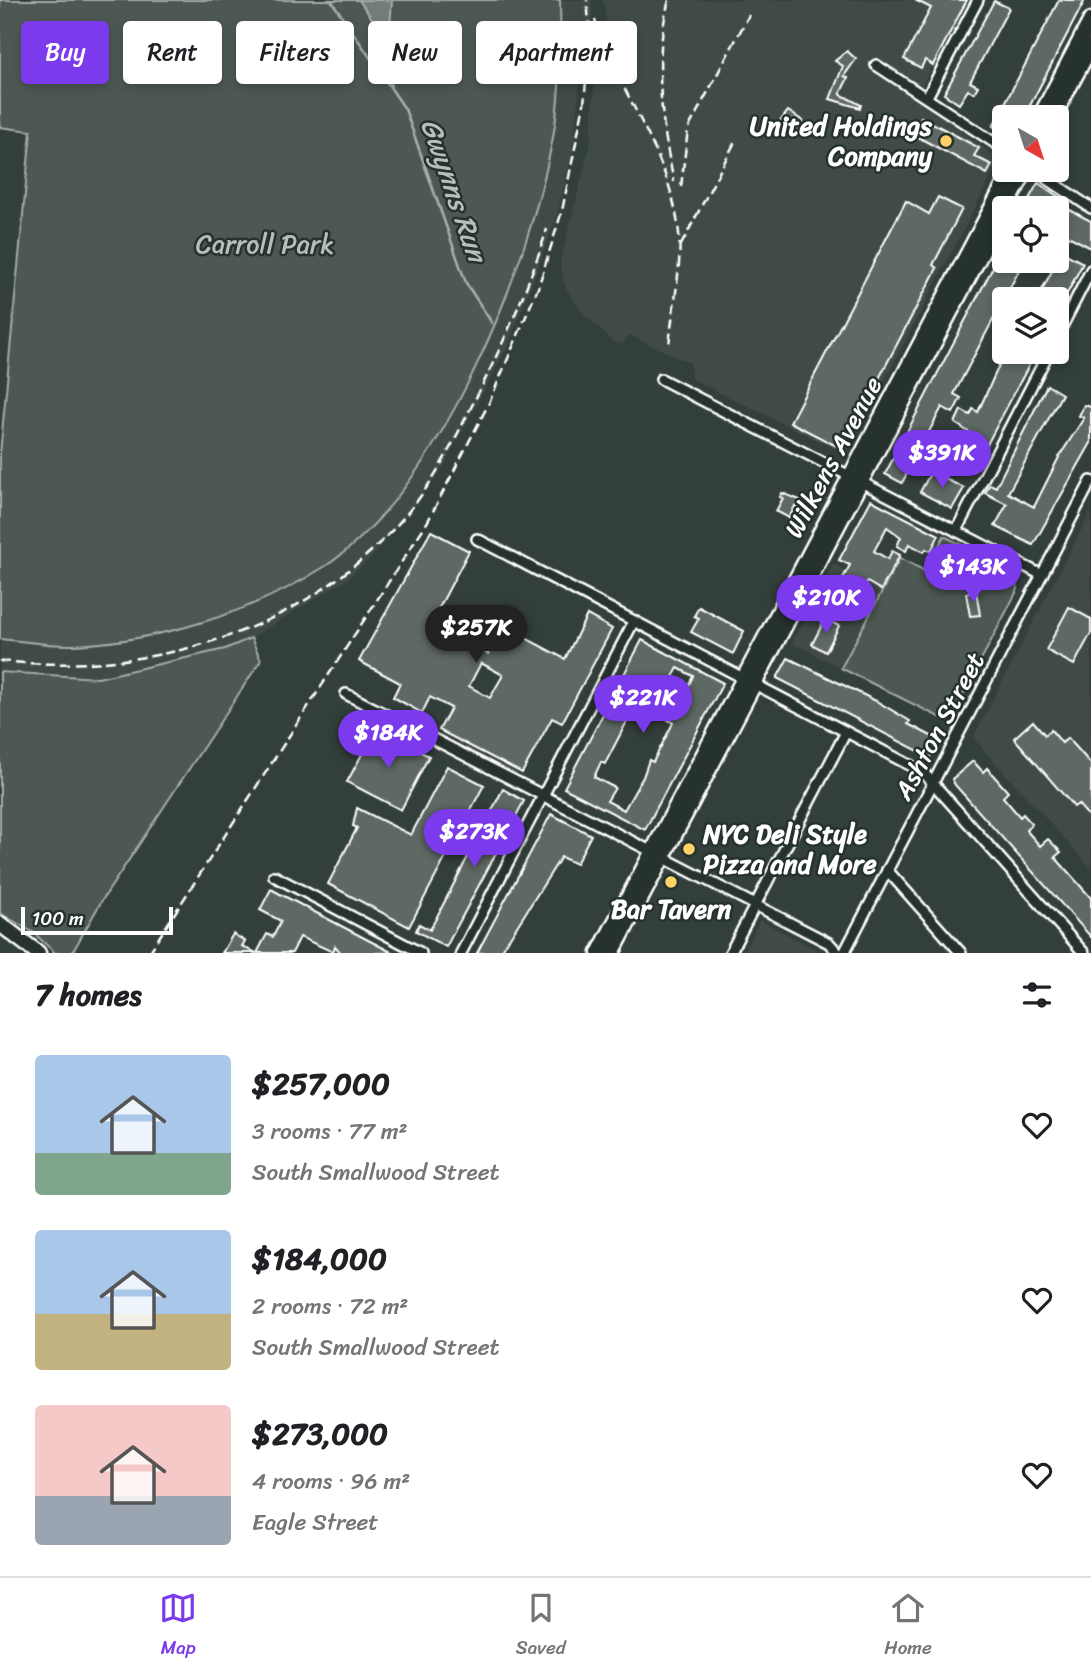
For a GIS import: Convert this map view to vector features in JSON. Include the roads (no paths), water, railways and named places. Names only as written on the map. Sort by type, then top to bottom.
[{"type":"main road","points":[[1046,105],[1091,20]]},
{"type":"main road","points":[[1059,105],[1091,46]]},
{"type":"main road","name":"Wilkens Avenue","points":[[856,480],[1006,182]]},
{"type":"main road","name":"Wilkens Avenue","points":[[612,953],[658,855],[749,681],[992,233]]},
{"type":"main road","name":"Wilkens Avenue","points":[[599,953],[658,855]]},
{"type":"main road","points":[[0,924],[38,953]]},
{"type":"street","points":[[927,97],[978,0]]},
{"type":"street","points":[[876,65],[992,141]]},
{"type":"street","points":[[1052,182],[1091,208]]},
{"type":"street","points":[[1069,313],[1091,270]]},
{"type":"street","points":[[956,531],[1043,364]]},
{"type":"street","points":[[661,379],[1042,575]]},
{"type":"street","name":"Ashton Street","points":[[844,953],[1091,481]]},
{"type":"street","points":[[477,539],[923,772],[1084,953]]},
{"type":"street","points":[[461,953],[634,621]]},
{"type":"street","points":[[346,694],[829,943],[838,953]]},
{"type":"street","points":[[730,953],[846,732]]},
{"type":"street","points":[[887,870],[961,953]]},
{"type":"street","points":[[274,876],[421,953]]},
{"type":"waterway","name":"Gwynns Run","points":[[331,0],[405,109],[466,283],[492,323]]},
{"type":"railway","points":[[149,953],[428,521],[489,403],[538,288],[562,211],[584,104],[590,34],[587,0]]},
{"type":"railway","points":[[669,0],[660,68],[662,114],[674,182]]},
{"type":"railway","points":[[681,187],[688,129],[749,15]]},
{"type":"railway","points":[[595,20],[605,47],[655,151],[674,205],[679,234],[679,262],[669,346]]},
{"type":"railway","points":[[681,245],[736,140]]},
{"type":"railway","points":[[0,661],[58,664],[116,661],[173,652],[228,636],[280,614],[329,585],[374,549],[414,505],[433,477],[459,432],[500,348],[526,289],[547,229]]},
{"type":"place","name":"United Holdings Company","points":[[946,141]]},
{"type":"place","name":"NYC Deli Style Pizza and More","points":[[689,849]]},
{"type":"place","name":"Bar Tavern","points":[[671,882]]},
{"type":"park label","name":"Carroll Park","points":[[265,244]]}]
